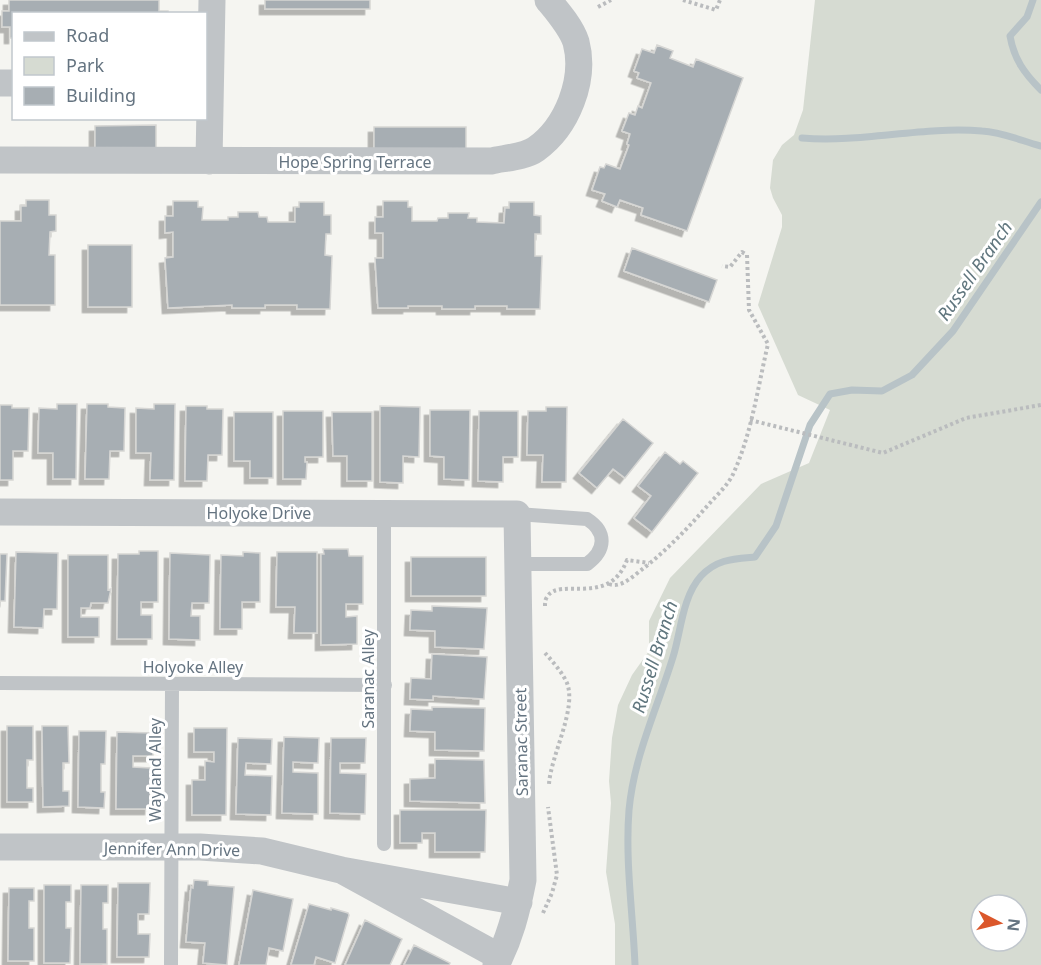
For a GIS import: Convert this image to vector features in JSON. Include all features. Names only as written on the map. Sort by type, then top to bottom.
[{"type":"street","points":[[209,161],[208,86],[212,0]]},
{"type":"street","name":"Hope Spring Terrace","points":[[0,160],[491,161],[534,151],[552,135],[569,106],[577,85],[579,64],[575,41],[561,16],[548,0]]},
{"type":"street","name":"Holyoke Drive","points":[[0,512],[517,514]]},
{"type":"street","name":"Saranac Street","points":[[498,961],[531,908],[523,869],[517,514]]},
{"type":"street","name":"Jennifer Ann Drive","points":[[0,848],[200,847],[262,851],[341,870],[531,908]]},
{"type":"street","name":"Jennifer Ann Drive","points":[[341,870],[498,961]]},
{"type":"lane","name":"Saranac Alley","points":[[384,514],[384,844]]},
{"type":"lane","points":[[517,514],[587,519],[595,524],[602,541],[595,558],[587,564],[518,564]]},
{"type":"lane","name":"Holyoke Alley","points":[[0,683],[385,685]]},
{"type":"lane","name":"Wayland Alley","points":[[171,965],[172,684]]},
{"type":"path","points":[[598,7],[611,0]]},
{"type":"path","points":[[683,0],[716,10],[720,0]]},
{"type":"path","points":[[609,584],[621,585],[685,532],[724,487],[733,474],[741,454],[768,344],[749,310],[747,255],[742,252],[730,267],[722,266]]},
{"type":"path","points":[[750,420],[883,453],[966,418],[1041,405]]},
{"type":"path","points":[[544,609],[547,597],[555,590],[599,588],[609,584],[624,569],[627,560],[649,563]]},
{"type":"path","points":[[545,652],[561,673],[570,696],[551,763],[549,791]]},
{"type":"path","points":[[531,908],[556,884],[549,799]]},
{"type":"green space","points":[[815,0],[1041,0],[1041,965],[615,965],[615,924],[606,872],[611,803],[609,781],[612,738],[618,705],[632,675],[649,651],[649,621],[670,578],[761,484],[809,463],[830,410],[798,395],[758,305],[782,227],[782,215],[770,188],[773,160],[782,145],[794,135],[803,110]]},
{"type":"building","points":[[9,0],[159,0],[159,11],[168,12],[12,12],[12,38],[10,38],[10,27],[2,27],[2,11],[9,11]]},
{"type":"building","points":[[265,0],[370,0],[370,9],[265,9]]},
{"type":"building","points":[[657,45],[673,51],[670,58],[693,67],[696,59],[743,78],[687,231],[641,215],[643,208],[620,200],[617,207],[602,201],[605,194],[592,190],[600,167],[604,168],[606,164],[620,169],[629,145],[627,144],[630,134],[622,131],[629,113],[635,115],[638,106],[642,108],[651,83],[637,78],[639,73],[634,71],[642,49],[654,53]]},
{"type":"building","points":[[156,125],[156,149],[95,149],[95,126]]},
{"type":"building","points":[[374,127],[466,127],[466,151],[374,150]]},
{"type":"building","points":[[26,200],[49,200],[49,215],[56,215],[56,231],[50,232],[49,255],[55,255],[55,305],[0,305],[0,221],[21,221],[21,206],[26,206]]},
{"type":"building","points":[[173,201],[198,201],[198,207],[203,207],[202,220],[228,220],[228,217],[238,217],[238,212],[258,212],[259,217],[267,217],[268,222],[295,222],[295,207],[299,207],[299,202],[324,202],[324,215],[331,215],[331,234],[326,234],[325,255],[332,256],[330,309],[297,309],[297,305],[265,305],[265,308],[232,308],[232,305],[168,308],[165,258],[173,257],[173,232],[165,233],[165,216],[173,216]]},
{"type":"building","points":[[383,201],[408,201],[408,207],[412,207],[412,221],[437,221],[438,218],[448,218],[448,213],[469,213],[468,218],[477,218],[477,222],[504,223],[505,208],[509,208],[509,202],[534,202],[534,215],[541,216],[541,234],[535,234],[535,256],[542,256],[540,309],[507,309],[507,306],[475,306],[475,309],[442,309],[442,306],[378,308],[375,258],[383,258],[383,233],[375,233],[375,217],[383,217]]},
{"type":"building","points":[[88,245],[132,245],[132,307],[88,307]]},
{"type":"building","points":[[632,248],[717,280],[709,302],[624,271]]},
{"type":"building","points":[[57,404],[77,404],[76,479],[53,479],[53,453],[38,453],[39,408],[57,409]]},
{"type":"building","points":[[87,404],[108,404],[108,407],[125,408],[124,451],[110,451],[109,479],[85,479]]},
{"type":"building","points":[[154,404],[175,404],[174,480],[150,480],[151,453],[136,453],[136,408],[154,409]]},
{"type":"building","points":[[0,405],[29,408],[28,451],[13,451],[13,480],[0,480]]},
{"type":"building","points":[[186,406],[223,409],[222,455],[208,455],[207,481],[185,481]]},
{"type":"building","points":[[380,406],[420,407],[419,457],[403,456],[403,483],[380,482]]},
{"type":"building","points":[[546,407],[567,407],[566,482],[542,482],[543,455],[527,455],[528,411],[546,411]]},
{"type":"building","points":[[430,410],[470,410],[469,480],[444,479],[444,457],[430,456]]},
{"type":"building","points":[[283,411],[323,411],[323,457],[305,457],[306,479],[283,479]]},
{"type":"building","points":[[479,411],[518,411],[518,457],[503,457],[503,482],[478,481]]},
{"type":"building","points":[[234,412],[273,412],[273,478],[250,478],[250,461],[234,461]]},
{"type":"building","points":[[332,412],[372,412],[372,481],[347,481],[347,456],[333,456]]},
{"type":"building","points":[[623,419],[653,443],[625,478],[613,469],[597,488],[579,473]]},
{"type":"building","points":[[665,452],[680,464],[683,461],[698,473],[652,532],[634,518],[651,496],[638,486]]},
{"type":"building","points":[[323,549],[348,549],[349,556],[363,556],[363,604],[346,604],[346,617],[357,616],[357,644],[321,645],[321,554],[324,554]]},
{"type":"building","points":[[139,551],[158,551],[158,602],[141,602],[141,615],[152,615],[152,639],[117,639],[118,554],[139,554]]},
{"type":"building","points":[[16,552],[58,553],[57,609],[44,609],[43,628],[14,627]]},
{"type":"building","points":[[243,552],[260,553],[260,602],[242,602],[242,629],[220,629],[221,555],[243,556]]},
{"type":"building","points":[[277,552],[317,552],[317,633],[294,633],[295,607],[276,607]]},
{"type":"building","points":[[170,553],[210,555],[209,603],[192,603],[191,616],[200,616],[200,640],[169,639]]},
{"type":"building","points":[[0,554],[7,554],[5,601],[0,601]]},
{"type":"building","points":[[68,555],[108,555],[108,590],[111,589],[108,603],[91,603],[90,608],[81,608],[81,617],[99,617],[99,637],[68,637]]},
{"type":"building","points":[[411,557],[486,557],[486,596],[411,596]]},
{"type":"building","points":[[432,606],[487,608],[484,649],[435,647],[435,631],[410,630],[411,610],[432,611]]},
{"type":"building","points":[[432,654],[487,657],[484,699],[433,696],[433,700],[410,699],[411,678],[431,679]]},
{"type":"building","points":[[432,707],[485,708],[484,751],[435,750],[435,732],[410,731],[411,709],[432,710]]},
{"type":"building","points":[[7,726],[33,726],[33,760],[27,760],[27,788],[33,788],[33,802],[7,802]]},
{"type":"building","points":[[42,726],[68,726],[69,763],[63,763],[63,791],[69,791],[69,806],[43,807]]},
{"type":"building","points":[[194,728],[227,728],[226,815],[192,815],[192,780],[205,780],[205,761],[214,762],[214,752],[194,752]]},
{"type":"building","points":[[79,731],[106,731],[105,764],[101,764],[101,792],[105,792],[104,808],[78,807]]},
{"type":"building","points":[[117,732],[153,733],[153,756],[133,756],[133,767],[151,768],[150,809],[116,809]]},
{"type":"building","points":[[284,737],[319,738],[318,763],[293,762],[293,772],[318,773],[318,814],[282,813]]},
{"type":"building","points":[[238,738],[272,739],[271,764],[246,763],[245,775],[272,776],[271,815],[236,814]]},
{"type":"building","points":[[331,738],[366,738],[365,763],[340,763],[340,773],[366,774],[365,814],[330,813]]},
{"type":"building","points":[[435,759],[484,760],[485,803],[410,801],[410,779],[435,778]]},
{"type":"building","points":[[400,810],[486,810],[485,852],[435,852],[435,833],[422,833],[422,843],[400,843]]},
{"type":"building","points":[[194,880],[208,881],[208,885],[234,887],[227,965],[203,963],[205,943],[186,942],[191,887],[193,888]]},
{"type":"building","points":[[118,883],[150,883],[149,914],[138,914],[138,934],[150,934],[149,957],[117,957]]},
{"type":"building","points":[[44,885],[71,885],[71,902],[66,902],[66,928],[71,928],[70,963],[44,963]]},
{"type":"building","points":[[81,885],[108,885],[108,903],[103,903],[103,929],[107,929],[107,964],[80,964]]},
{"type":"building","points":[[9,888],[34,888],[34,901],[29,901],[29,928],[34,928],[34,961],[8,961]]},
{"type":"building","points":[[253,890],[293,899],[283,951],[269,948],[266,965],[239,965]]},
{"type":"building","points":[[309,904],[331,910],[331,908],[349,915],[335,963],[316,957],[314,965],[291,965]]},
{"type":"building","points":[[365,920],[402,939],[390,965],[345,965]]},
{"type":"building","points":[[414,945],[450,963],[449,965],[404,965]]},
{"type":"waterway","name":"Russell Branch","points":[[1033,0],[1027,17],[1010,36],[1014,52],[1021,65],[1041,90]]},
{"type":"waterway","points":[[802,138],[847,138],[960,130],[997,133],[1041,146]]},
{"type":"waterway","name":"Russell Branch","points":[[635,965],[628,849],[632,790],[641,752],[673,657],[686,604],[695,584],[707,570],[719,563],[732,559],[755,557],[776,526],[810,425],[830,394],[852,390],[882,391],[912,375],[953,331],[1041,202]]}]
